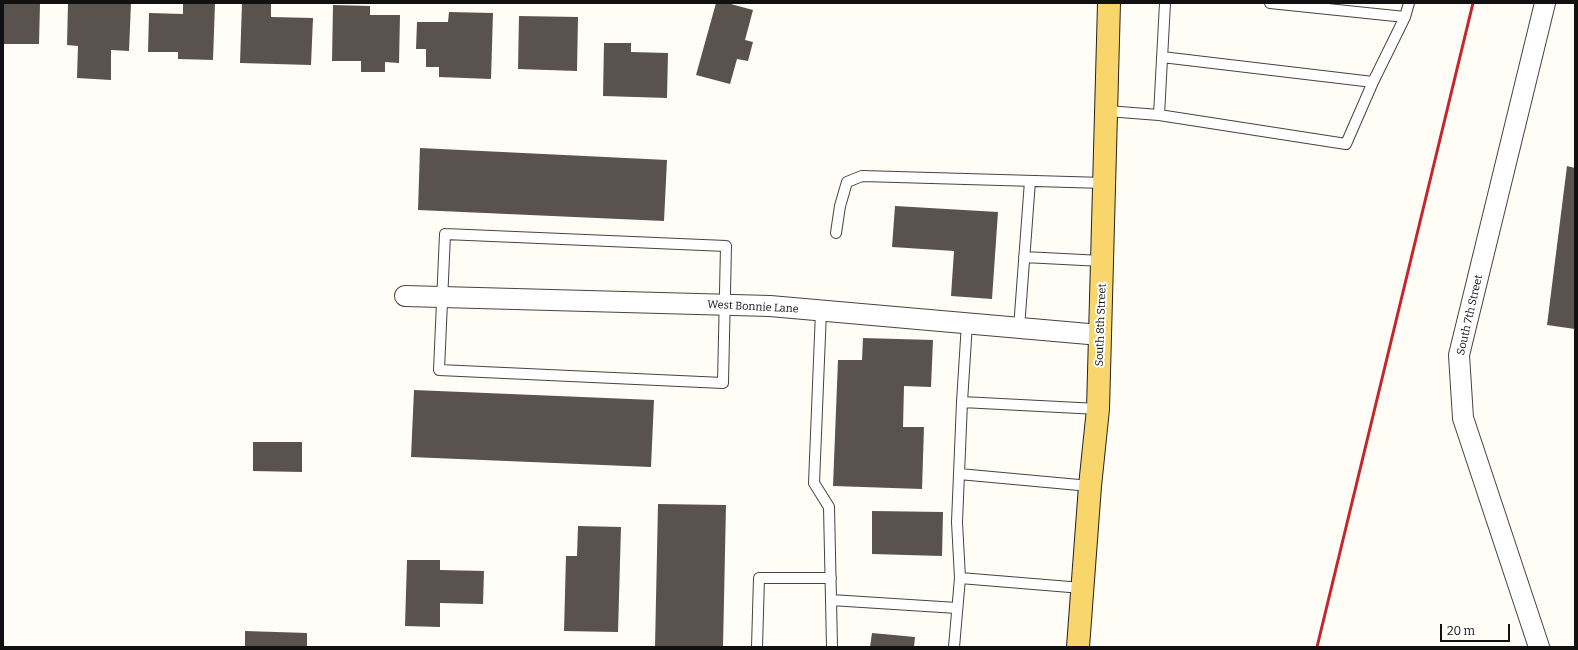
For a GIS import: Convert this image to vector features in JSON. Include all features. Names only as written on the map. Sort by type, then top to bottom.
[{"type":"main road","name":"South 8th Street","points":[[1078,647],[1090,486],[1098,409],[1110,3]]},
{"type":"street","name":"South 7th Street","points":[[1539,647],[1462,418],[1459,355],[1545,3]]},
{"type":"street","name":"West Bonnie Lane","points":[[405,296],[770,306],[1100,335]]},
{"type":"lane","points":[[1159,115],[1165,3]]},
{"type":"lane","points":[[1270,3],[1405,17]]},
{"type":"lane","points":[[1106,111],[1159,115],[1346,144],[1373,82],[1405,17],[1409,3]]},
{"type":"lane","points":[[1162,58],[1373,82]]},
{"type":"lane","points":[[836,233],[840,206],[846,182],[862,176],[1104,183]]},
{"type":"lane","points":[[1019,328],[1030,181]]},
{"type":"lane","points":[[445,234],[726,246],[724,305],[723,383],[439,370],[445,234]]},
{"type":"lane","points":[[1024,257],[1102,261]]},
{"type":"lane","points":[[821,311],[814,483],[829,507],[832,647]]},
{"type":"lane","points":[[954,647],[960,578],[957,522],[967,323]]},
{"type":"lane","points":[[962,402],[1098,409]]},
{"type":"lane","points":[[959,474],[1090,486]]},
{"type":"lane","points":[[757,647],[759,578],[831,578]]},
{"type":"lane","points":[[960,578],[1082,588]]},
{"type":"lane","points":[[831,600],[957,608]]},
{"type":"building","points":[[68,3],[131,3],[129,51],[111,50],[111,80],[77,78],[78,46],[67,45]]},
{"type":"building","points":[[183,3],[215,3],[213,60],[178,59],[178,52],[148,52],[149,13],[183,14]]},
{"type":"building","points":[[242,3],[271,3],[271,17],[313,18],[311,65],[240,63]]},
{"type":"building","points":[[716,3],[727,3],[753,10],[745,40],[753,42],[748,61],[737,59],[730,84],[696,75]]},
{"type":"building","points":[[3,4],[40,4],[39,44],[3,44]]},
{"type":"building","points":[[333,5],[370,6],[370,15],[400,15],[399,63],[385,62],[385,72],[361,72],[361,61],[332,61]]},
{"type":"building","points":[[449,12],[493,13],[491,79],[439,77],[439,67],[426,67],[426,49],[416,49],[417,22],[448,22]]},
{"type":"building","points":[[519,16],[578,17],[577,71],[518,69]]},
{"type":"building","points":[[604,43],[631,43],[631,52],[668,53],[667,98],[603,96]]},
{"type":"building","points":[[420,148],[667,160],[664,221],[418,210]]},
{"type":"building","points":[[1567,166],[1575,168],[1575,329],[1547,325]]},
{"type":"building","points":[[895,206],[998,212],[992,299],[951,296],[954,251],[892,247]]},
{"type":"building","points":[[863,338],[933,340],[931,387],[904,386],[903,427],[924,427],[922,489],[833,486],[838,360],[862,360]]},
{"type":"building","points":[[414,390],[654,400],[651,467],[411,457]]},
{"type":"building","points":[[253,442],[302,442],[302,472],[253,471]]},
{"type":"building","points":[[658,504],[726,505],[723,647],[655,647]]},
{"type":"building","points":[[872,511],[943,512],[942,556],[872,554]]},
{"type":"building","points":[[578,526],[621,527],[618,632],[564,631],[566,556],[577,556]]},
{"type":"building","points":[[407,560],[440,560],[440,570],[484,571],[483,604],[440,603],[440,627],[405,626]]},
{"type":"building","points":[[245,631],[307,633],[307,647],[245,647]]},
{"type":"building","points":[[872,633],[915,637],[914,647],[870,647]]},
{"type":"railway","points":[[1317,647],[1473,3]]}]
